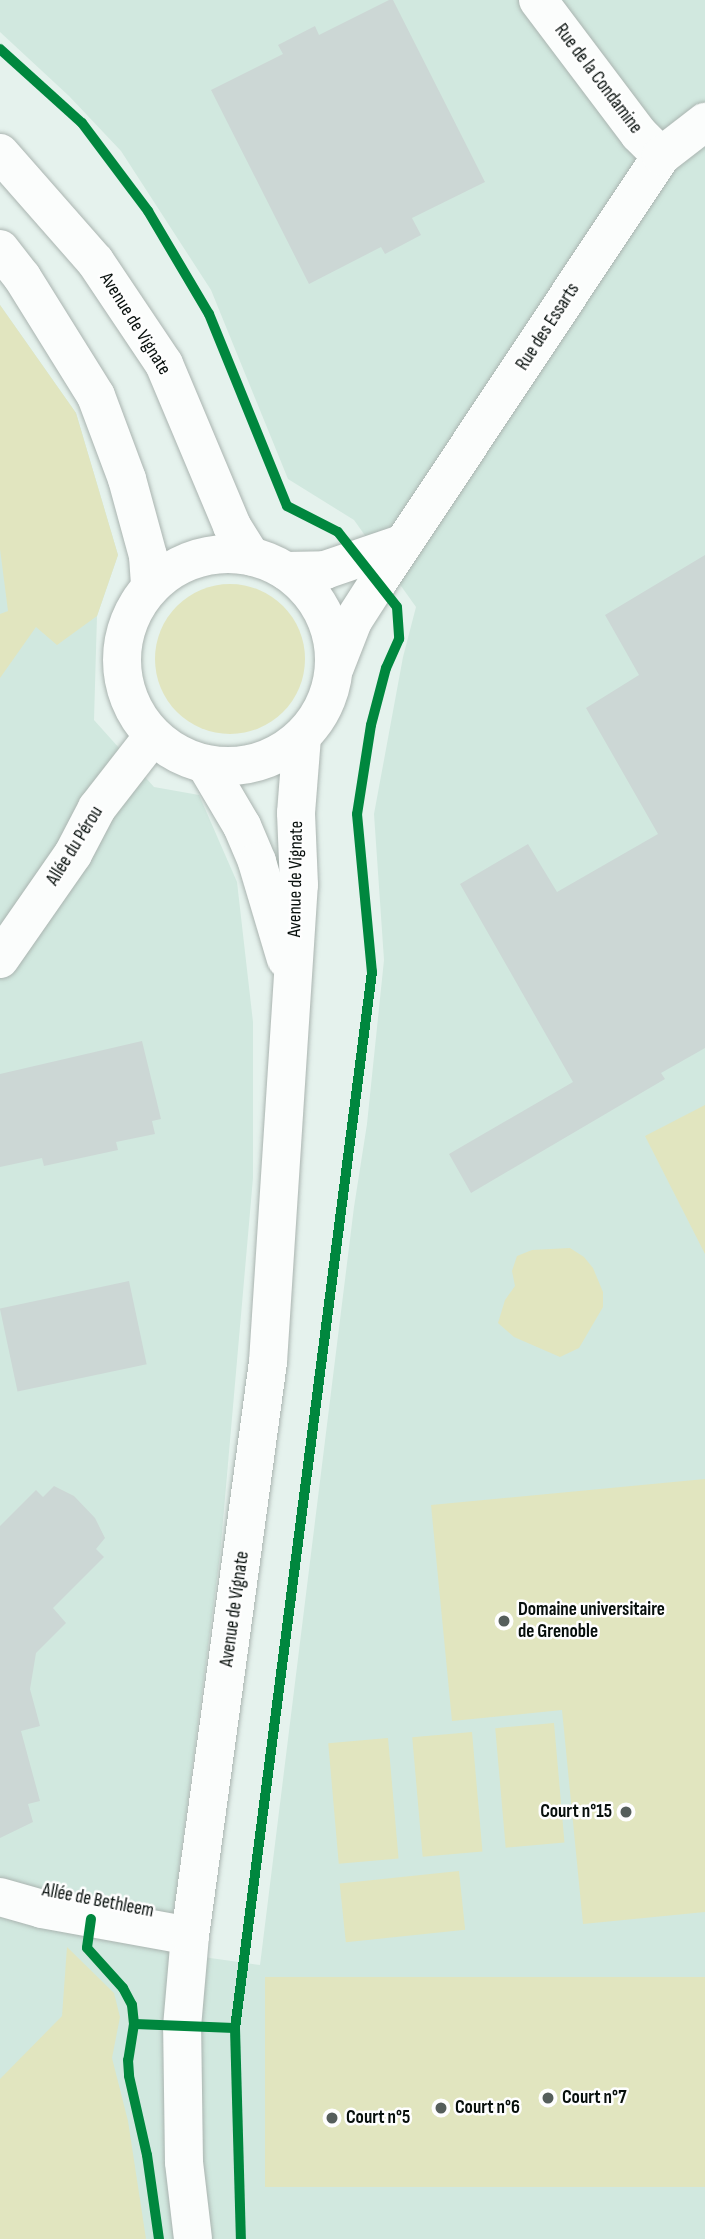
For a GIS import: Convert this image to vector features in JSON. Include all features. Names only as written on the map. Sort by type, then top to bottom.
[{"type":"street","name":"Rue de la Condamine","points":[[538,0],[639,134],[661,156]]},
{"type":"street","name":"Rue des Essarts","points":[[335,667],[353,621],[661,156],[705,122]]},
{"type":"street","name":"Avenue de Vignate","points":[[0,153],[95,261],[164,364],[232,526],[250,556]]},
{"type":"street","points":[[0,249],[22,277],[96,396],[127,479],[145,543],[150,587]]},
{"type":"street","points":[[286,571],[325,570],[404,542]]},
{"type":"street","points":[[223,553],[250,556],[286,571],[307,589],[323,612],[333,639],[335,667],[330,693],[318,717],[302,737],[281,753],[257,763],[232,767],[206,765],[177,754],[153,736],[130,702],[121,662],[128,622],[150,587],[171,569],[196,558],[223,553]]},
{"type":"street","name":"Allée du Pérou","points":[[0,959],[73,854],[97,808],[153,736]]},
{"type":"street","name":"Avenue de Vignate","points":[[193,2239],[184,2162],[182,2028],[190,1936],[268,1362],[299,885],[296,813],[302,737]]},
{"type":"street","name":"Avenue de Vignate","points":[[206,765],[242,826],[257,862],[292,978]]},
{"type":"street","name":"Allée de Bethleem","points":[[0,1897],[43,1909],[190,1936]]},
{"type":"shaded area","points":[[0,0],[705,0],[705,2239],[0,2239],[0,305],[76,413],[118,555],[97,616],[94,720],[154,787],[199,795],[237,882],[253,1022],[253,1178],[220,1555],[168,1952],[260,1965],[354,1207],[367,1124],[384,960],[374,814],[403,657],[416,607],[354,520],[288,479],[211,290],[121,151],[69,96],[0,32]]},
{"type":"green space","points":[[0,305],[76,413],[118,555],[97,616],[57,645],[36,627],[0,678],[0,614],[8,611],[0,549]]},
{"type":"green space","points":[[230,584],[259,589],[283,606],[300,630],[305,659],[300,688],[283,712],[259,729],[230,734],[201,729],[177,712],[160,688],[155,659],[160,630],[177,606],[201,589]]},
{"type":"green space","points":[[705,1105],[705,1254],[645,1136]]},
{"type":"green space","points":[[570,1248],[584,1257],[593,1268],[603,1292],[603,1307],[579,1348],[560,1357],[514,1337],[498,1323],[505,1300],[515,1286],[512,1271],[517,1256],[532,1250]]},
{"type":"green space","points":[[705,1479],[705,1912],[583,1924],[562,1710],[452,1721],[431,1505]]},
{"type":"green space","points":[[554,1723],[564,1843],[506,1848],[495,1728]]},
{"type":"green space","points":[[472,1732],[482,1852],[423,1857],[412,1737]]},
{"type":"green space","points":[[388,1738],[399,1859],[339,1864],[328,1743]]},
{"type":"green space","points":[[459,1871],[465,1930],[346,1942],[340,1884]]},
{"type":"green space","points":[[67,1947],[114,1993],[120,2017],[112,2058],[128,2121],[146,2239],[0,2239],[0,2079],[62,2016]]},
{"type":"green space","points":[[265,1977],[705,1977],[705,2187],[265,2187]]},
{"type":"building","points":[[393,0],[485,182],[412,218],[421,235],[385,254],[381,247],[309,284],[211,90],[283,54],[278,45],[315,26],[319,35]]},
{"type":"building","points":[[705,555],[705,1048],[661,1073],[665,1079],[471,1193],[449,1154],[573,1082],[460,884],[528,844],[557,892],[658,834],[586,708],[639,675],[605,615]]},
{"type":"building","points":[[142,1041],[161,1119],[152,1121],[155,1134],[116,1142],[118,1150],[44,1166],[42,1158],[0,1167],[0,1074]]},
{"type":"building","points":[[129,1281],[147,1364],[18,1392],[0,1308]]},
{"type":"building","points":[[54,1486],[74,1496],[95,1518],[105,1538],[96,1549],[104,1557],[53,1608],[66,1623],[36,1653],[30,1689],[40,1726],[21,1731],[40,1801],[28,1804],[33,1822],[0,1838],[0,1526],[36,1490],[43,1497]]},
{"type":"cycle path","points":[[0,49],[82,123],[148,211],[209,314],[287,506],[338,532],[397,607],[399,639],[386,668],[371,725],[357,814],[372,972],[235,2028],[241,2239]]},
{"type":"cycle path","points":[[91,1919],[87,1948],[123,1988],[132,2005],[134,2024],[128,2060],[129,2076],[147,2155],[159,2239]]},
{"type":"cycle path","points":[[134,2024],[235,2028]]},
{"type":"place","name":"Domaine universitaire de Grenoble","points":[[504,1621]]},
{"type":"place","name":"Court n°15","points":[[626,1812]]},
{"type":"place","name":"Court n°7","points":[[548,2098]]},
{"type":"place","name":"Court n°6","points":[[441,2108]]},
{"type":"place","name":"Court n°5","points":[[332,2118]]}]
